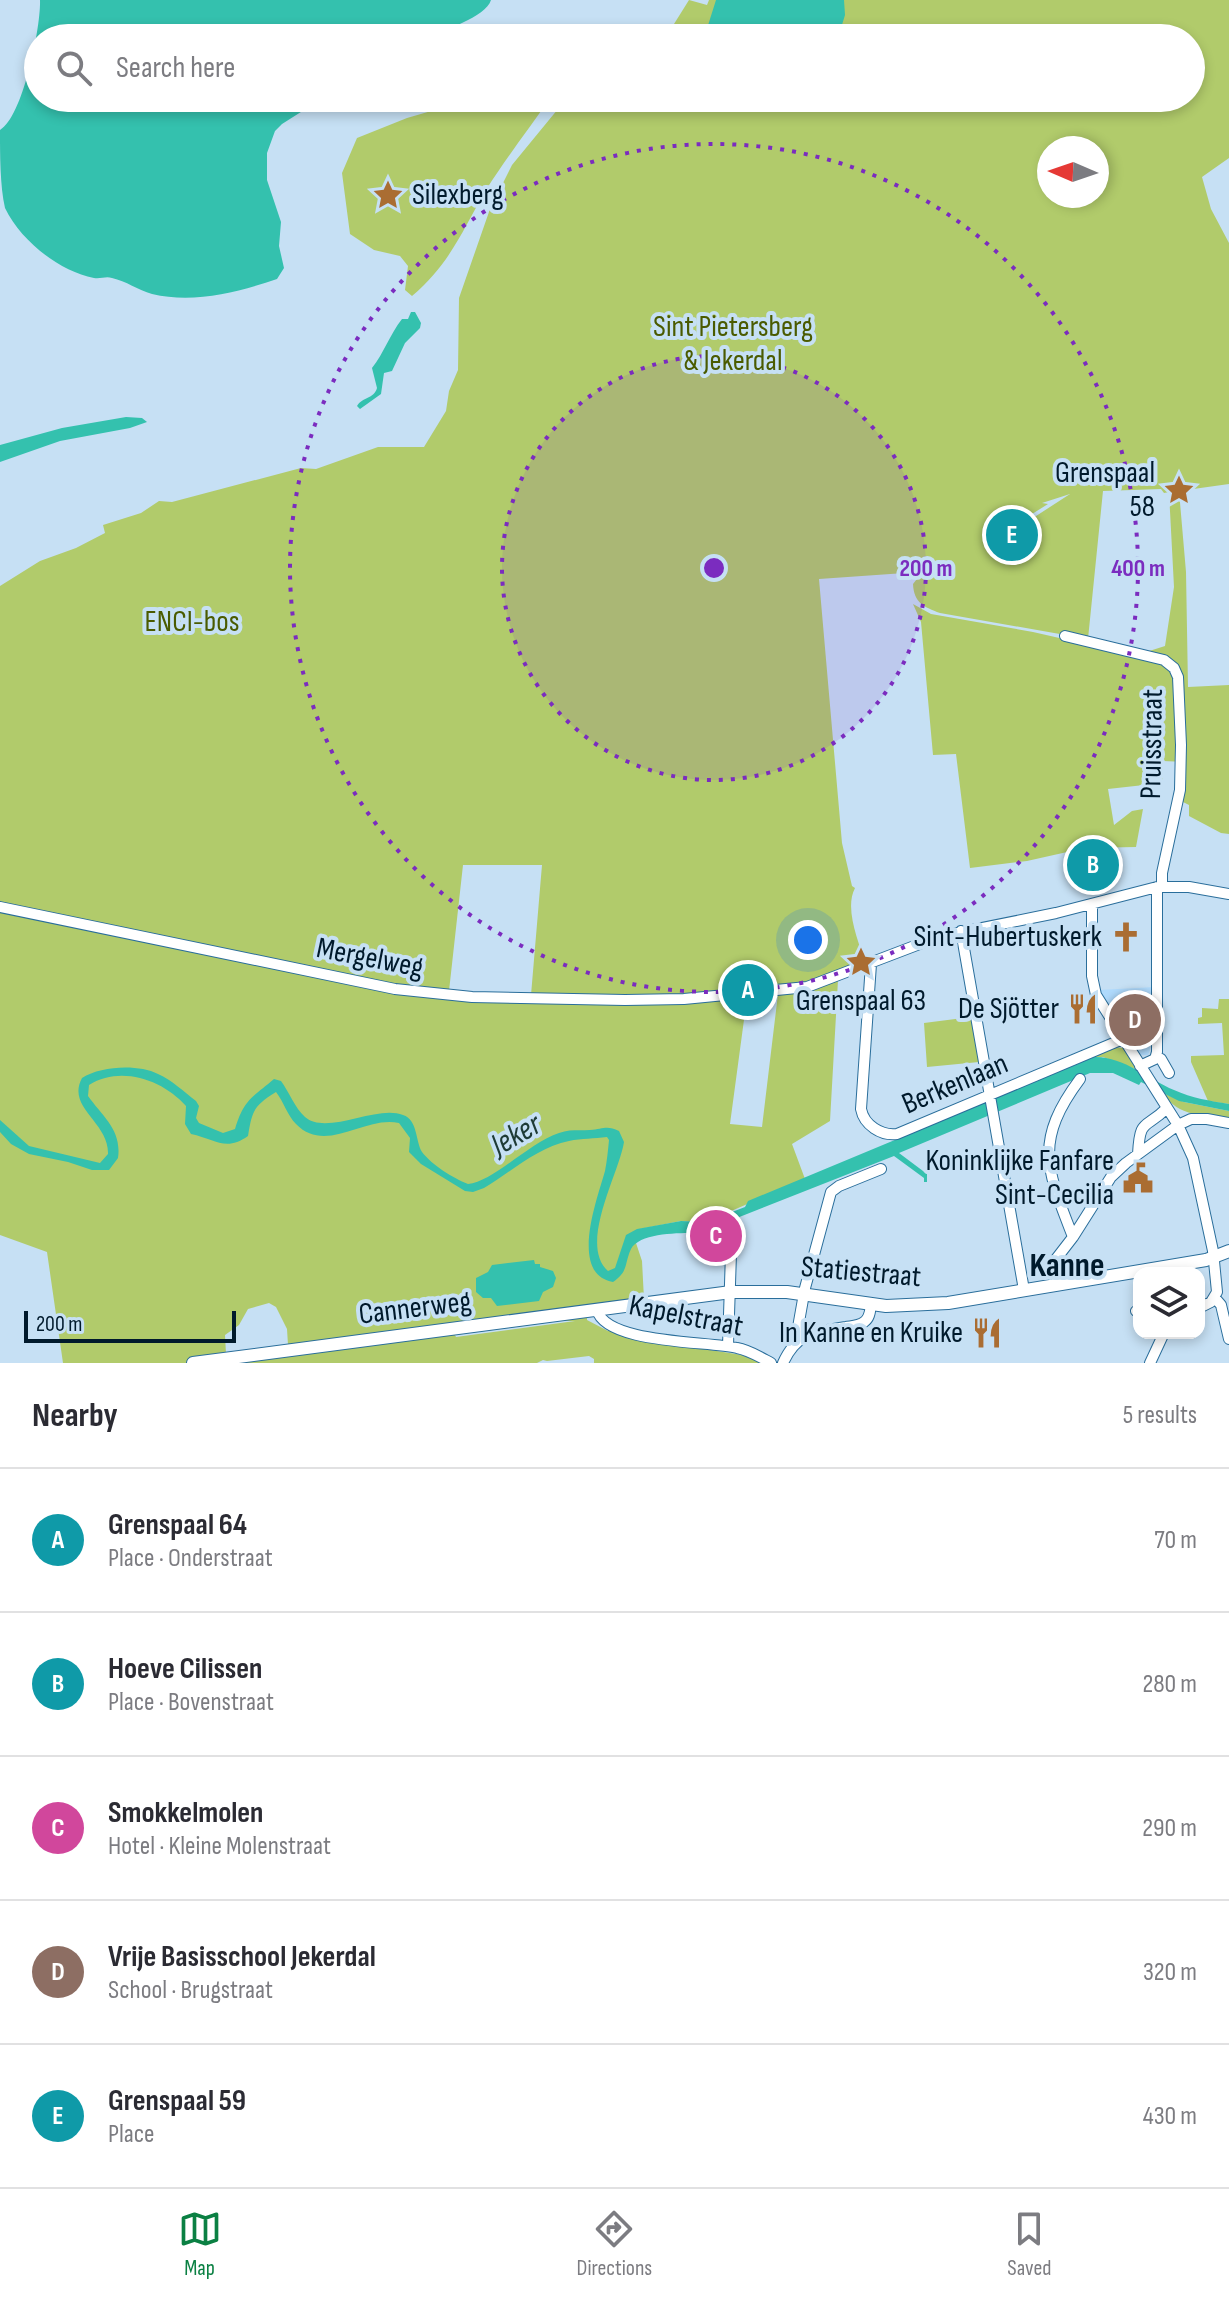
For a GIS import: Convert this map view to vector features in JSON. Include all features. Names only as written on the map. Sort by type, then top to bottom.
[{"type":"main road","name":"Statiestraat","points":[[643,1304],[759,1290],[871,1305],[948,1303],[1214,1258],[1229,1251]]},
{"type":"main road","name":"Cannerweg","points":[[193,1363],[643,1304]]},
{"type":"street","name":"Pruisstraat","points":[[1065,636],[1164,660],[1174,668],[1178,677],[1180,790],[1160,886],[1156,1056]]},
{"type":"street","points":[[1160,886],[1229,894]]},
{"type":"street","name":"Mergelweg","points":[[0,907],[432,995],[684,999],[807,987],[915,945],[961,931],[1092,904],[1160,886]]},
{"type":"street","points":[[1092,904],[1093,985],[1100,1003],[1178,1125],[1193,1158],[1214,1258],[1217,1292],[1215,1298],[1205,1304]]},
{"type":"street","points":[[961,931],[1024,1290]]},
{"type":"street","name":"Berkenlaan","points":[[871,964],[861,1109],[867,1123],[887,1135],[897,1134],[990,1097],[1123,1039]]},
{"type":"street","points":[[1140,1066],[1156,1056],[1169,1073]]},
{"type":"street","points":[[1073,1237],[1048,1164],[1050,1135],[1057,1112],[1080,1079]]},
{"type":"street","points":[[1138,1154],[1139,1133],[1143,1125],[1167,1108]]},
{"type":"street","points":[[1057,1283],[1056,1259],[1111,1177],[1138,1154],[1191,1119],[1229,1123]]},
{"type":"street","points":[[798,1339],[804,1294],[831,1192],[881,1169]]},
{"type":"street","points":[[727,1234],[731,1253],[728,1346]]},
{"type":"street","points":[[1215,1298],[1221,1305],[1229,1339]]},
{"type":"street","points":[[783,1363],[798,1339],[862,1324],[868,1317],[871,1305]]},
{"type":"street","name":"Kapelstraat","points":[[597,1310],[606,1323],[642,1335],[744,1349],[771,1363]]},
{"type":"street","points":[[1150,1363],[1161,1339]]},
{"type":"shaded area","points":[[40,0],[491,0],[481,12],[459,24],[38,24]]},
{"type":"shaded area","points":[[716,0],[844,0],[842,24],[708,24]]},
{"type":"shaded area","points":[[24,87],[24,112],[301,112],[275,131],[267,153],[267,180],[281,222],[279,246],[284,268],[277,279],[232,292],[200,297],[168,297],[152,294],[117,279],[81,274],[42,253],[21,232],[5,208],[1,180],[0,130],[8,122]]},
{"type":"shaded area","points":[[411,312],[415,312],[421,323],[420,328],[405,343],[392,371],[384,373],[381,394],[360,409],[357,406],[359,403],[377,388],[372,368],[402,319],[408,319]]},
{"type":"shaded area","points":[[126,417],[142,418],[147,422],[60,441],[0,462],[0,445],[62,428]]},
{"type":"shaded area","points":[[1155,987],[1150,1050],[1148,1055],[1139,1055],[1099,990]]},
{"type":"shaded area","points":[[1094,1057],[1125,1064],[1188,1095],[1229,1104],[1229,1111],[1179,1101],[1141,1082],[1139,1085],[1113,1073],[1090,1073],[899,1153],[927,1174],[927,1182],[894,1156],[699,1233],[643,1239],[631,1249],[624,1271],[613,1282],[599,1276],[592,1265],[589,1250],[593,1215],[605,1171],[607,1137],[558,1144],[536,1154],[484,1188],[465,1191],[421,1164],[409,1152],[410,1138],[399,1123],[373,1124],[333,1135],[308,1133],[290,1117],[276,1092],[255,1110],[248,1136],[233,1143],[220,1143],[191,1134],[185,1124],[186,1106],[177,1097],[154,1083],[128,1076],[101,1079],[89,1085],[88,1096],[110,1124],[117,1139],[118,1158],[109,1170],[92,1170],[29,1154],[11,1144],[0,1132],[0,1120],[29,1146],[100,1163],[108,1154],[107,1143],[83,1107],[79,1089],[82,1078],[99,1071],[120,1068],[150,1071],[168,1079],[196,1101],[199,1123],[223,1133],[235,1129],[246,1105],[274,1079],[281,1081],[301,1113],[314,1122],[339,1122],[380,1113],[403,1115],[411,1121],[426,1157],[443,1171],[468,1184],[489,1176],[536,1144],[559,1133],[611,1128],[619,1131],[624,1142],[599,1227],[597,1244],[600,1259],[608,1271],[615,1268],[626,1235],[637,1229],[681,1221],[706,1222],[745,1207],[748,1201]]},
{"type":"shaded area","points":[[534,1260],[540,1267],[553,1271],[556,1278],[553,1287],[543,1292],[539,1301],[497,1306],[491,1298],[483,1298],[476,1292],[476,1278],[488,1272],[492,1265]]},
{"type":"green space","name":"Sint Pietersberg & Jekerdal","points":[[689,0],[707,5],[709,0],[1229,0],[1229,158],[1202,177],[1211,209],[1229,243],[1229,484],[1179,491],[1186,572],[1188,687],[1229,685],[1229,834],[1189,816],[1189,805],[1181,801],[1186,762],[1163,761],[1162,783],[1108,789],[1114,825],[1132,811],[1143,809],[1136,847],[1085,848],[1027,861],[970,868],[956,754],[933,755],[921,622],[913,604],[931,614],[1112,650],[1143,653],[1165,646],[1174,587],[1169,492],[1164,493],[1161,489],[1103,491],[1088,639],[934,611],[915,596],[913,584],[919,572],[819,579],[842,843],[855,888],[852,915],[865,963],[824,979],[748,990],[730,1124],[762,1127],[778,994],[838,980],[830,1121],[792,1144],[805,1179],[706,1222],[681,1221],[640,1229],[636,1243],[642,1261],[644,1299],[587,1309],[587,1320],[608,1331],[609,1327],[685,1346],[742,1355],[762,1363],[594,1363],[589,1356],[537,1363],[63,1363],[47,1252],[0,1235],[0,586],[40,561],[105,533],[103,525],[141,513],[159,501],[172,502],[301,468],[316,469],[378,447],[424,447],[446,411],[449,391],[458,370],[459,298],[490,209],[512,165],[556,112],[1205,112],[1205,24],[674,24]],"holes":[[[1070,494],[1013,531],[1013,526],[1048,504],[1042,503]],[[463,865],[542,865],[531,995],[449,991]],[[269,1303],[276,1307],[287,1329],[288,1345],[226,1354],[225,1335],[239,1325],[248,1309]],[[560,1321],[575,1321],[455,1335]]]},
{"type":"green space","points":[[428,112],[540,112],[486,190],[446,259],[412,296],[405,290],[408,266],[400,256],[374,250],[350,234],[342,173],[357,138]]},
{"type":"green space","points":[[1219,999],[1229,999],[1229,1104],[1208,1101],[1191,1062],[1191,1056],[1224,1055],[1222,1023],[1198,1024],[1202,1008],[1218,1009]]},
{"type":"green space","points":[[971,1017],[979,1062],[927,1067],[924,1023]]},
{"type":"green space","points":[[1113,1047],[1124,1048],[1138,1070],[1103,1057],[1094,1057]]},
{"type":"green space","points":[[1163,1093],[1184,1102],[1229,1111],[1229,1120],[1184,1111]]},
{"type":"place","name":"Silexberg","points":[[388,195]]},
{"type":"place","name":"Grenspaal 58","points":[[1179,490]]},
{"type":"place","name":"Grenspaal 59","points":[[1012,535]]},
{"type":"place","name":"Hoeve Cilissen","points":[[1093,865]]},
{"type":"place","name":"Sint-Hubertuskerk","points":[[1126,937]]},
{"type":"place","name":"Grenspaal 63","points":[[861,962]]},
{"type":"place","name":"Grenspaal 64","points":[[748,990]]},
{"type":"place","name":"De Sjötter","points":[[1083,1009]]},
{"type":"place","name":"Vrije Basisschool Jekerdal","points":[[1135,1020]]},
{"type":"place","name":"Koninklijke Fanfare Sint-Cecilia","points":[[1138,1178]]},
{"type":"place","name":"Smokkelmolen","points":[[716,1236]]},
{"type":"place","name":"In Kanne en Kruike","points":[[987,1333]]},
{"type":"district","name":"Kanne","points":[[1067,1265]]},
{"type":"park label","name":"ENCI-bos","points":[[192,622]]},
{"type":"water label","name":"Jeker","points":[[516,1135]]}]
